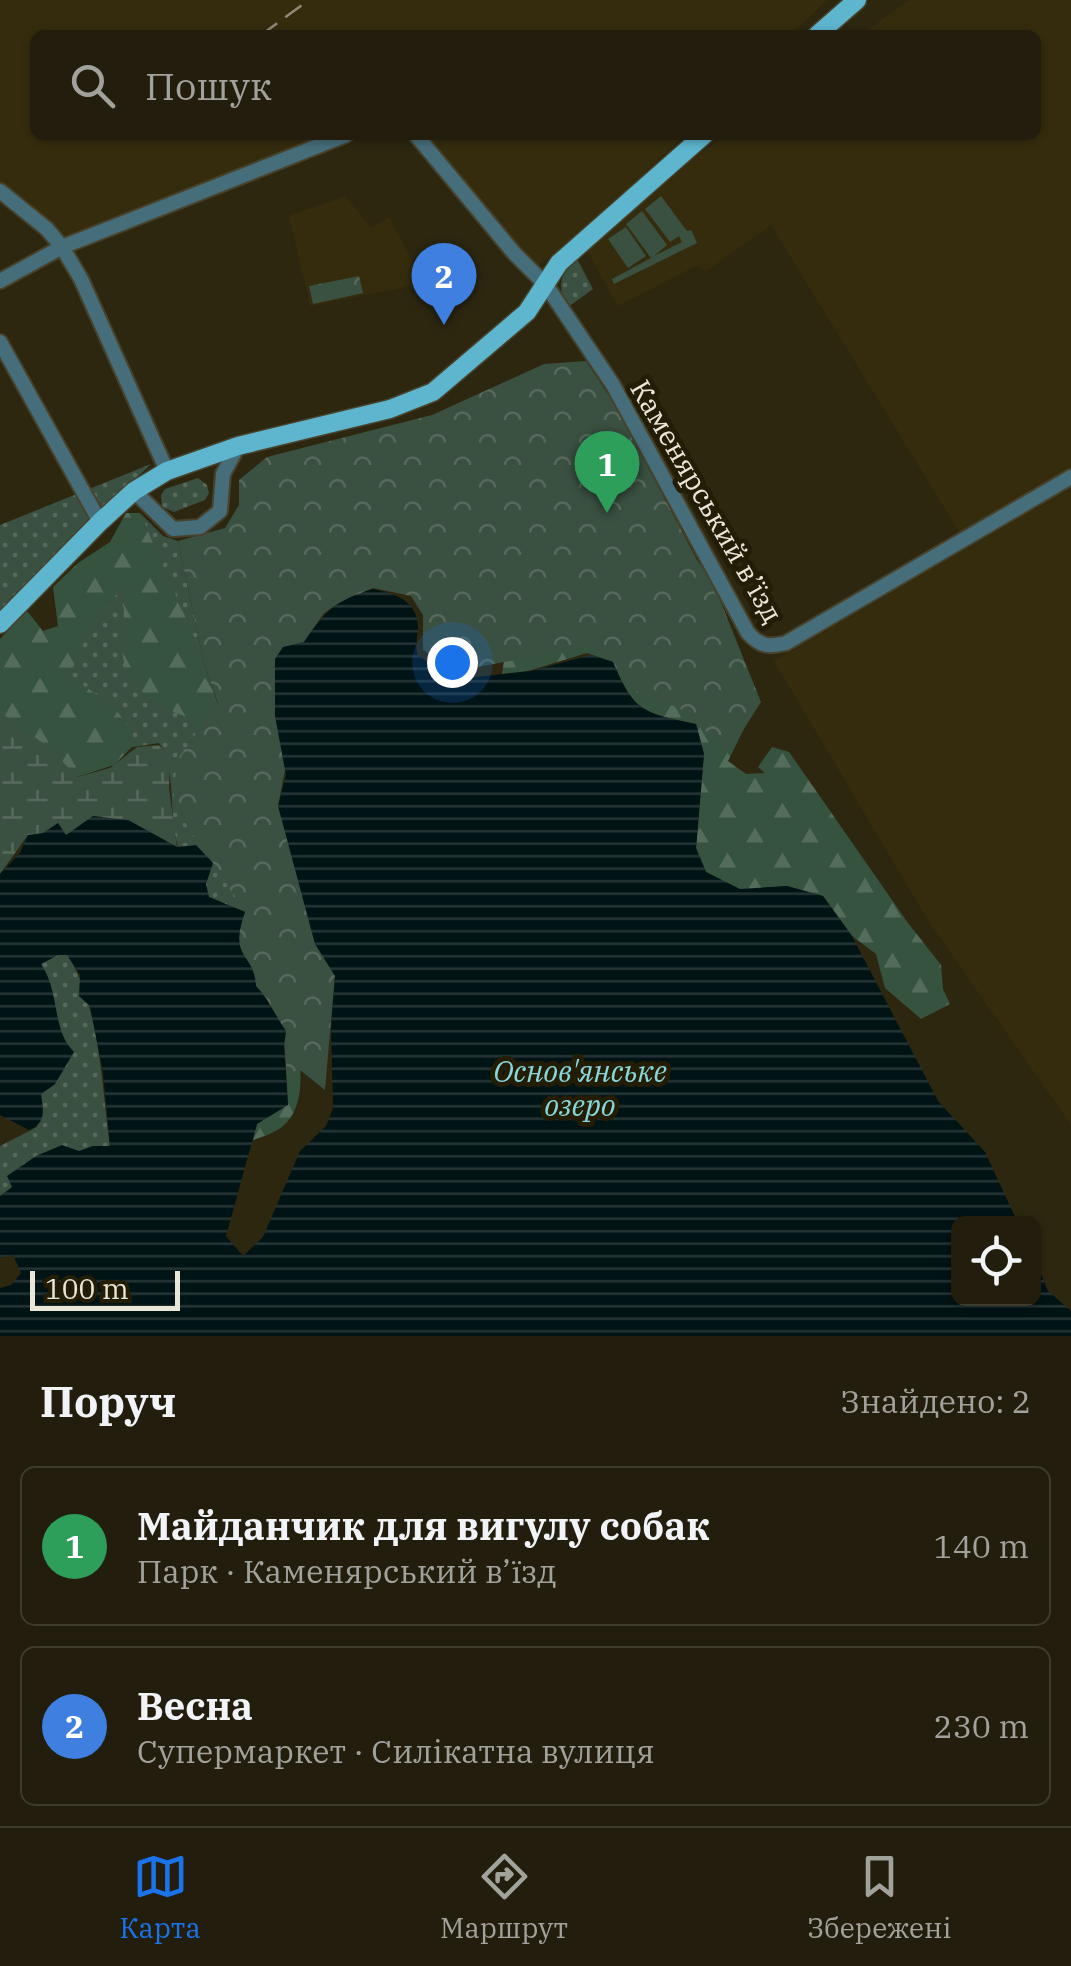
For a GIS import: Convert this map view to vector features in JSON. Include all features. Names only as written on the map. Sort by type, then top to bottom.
[{"type":"main road","points":[[822,30],[857,0]]},
{"type":"main road","points":[[0,624],[134,490],[168,471],[238,446],[390,409],[433,392],[527,312],[558,263],[698,140]]},
{"type":"street","points":[[0,281],[62,247],[333,140]]},
{"type":"street","points":[[420,140],[546,286]]},
{"type":"street","points":[[0,191],[48,228],[62,247],[81,279],[168,471]]},
{"type":"street","name":"Каменярський в’їзд","points":[[546,286],[614,386],[748,634],[758,644],[786,644],[1071,478]]},
{"type":"street","points":[[0,342],[100,522]]},
{"type":"street","points":[[134,490],[174,529],[200,528],[220,511],[223,474],[238,446]]},
{"type":"shaded area","points":[[0,0],[827,0],[795,30],[30,30],[30,140],[315,140],[66,240],[0,182]]},
{"type":"shaded area","points":[[909,0],[1071,0],[1071,470],[961,535],[771,225],[705,272],[698,265],[618,306],[587,251],[675,171],[719,140],[1041,140],[1041,30],[868,30]]},
{"type":"shaded area","points":[[432,140],[680,140],[573,241],[533,269]]},
{"type":"shaded area","points":[[345,196],[371,228],[389,217],[422,279],[411,286],[310,306],[289,216]]},
{"type":"shaded area","points":[[1071,488],[1071,1125],[929,922],[774,661]]},
{"type":"green space","points":[[661,196],[687,231],[691,230],[697,243],[614,284],[612,279],[651,258],[626,224],[642,211],[667,245],[654,256],[682,242],[679,236],[670,242],[645,209]]},
{"type":"green space","points":[[626,227],[646,256],[628,268],[608,239]]},
{"type":"green space","points":[[577,259],[593,289],[568,307],[562,281]]},
{"type":"green space","points":[[359,276],[363,293],[313,304],[309,286]]},
{"type":"green space","points":[[586,361],[615,405],[723,609],[761,702],[729,752],[681,709],[639,693],[613,662],[590,646],[456,671],[423,650],[423,615],[411,596],[373,588],[324,613],[304,642],[275,659],[285,770],[278,806],[335,975],[325,1090],[300,1070],[287,1073],[276,1016],[256,987],[240,947],[245,911],[173,805],[177,760],[218,703],[204,663],[178,541],[225,528],[239,505],[239,480],[267,457],[432,415],[544,364]]},
{"type":"green space","points":[[151,464],[0,611],[0,525]]},
{"type":"green space","points":[[198,478],[207,485],[209,493],[205,500],[174,512],[162,507],[165,489]]},
{"type":"green space","points":[[126,513],[140,513],[199,648],[234,752],[199,760],[193,719],[155,701],[134,683],[123,658],[123,588],[91,628],[71,676],[118,713],[135,744],[114,765],[77,777],[0,714],[0,639],[27,611],[43,631],[58,626],[53,587],[78,563],[110,542]]},
{"type":"green space","points":[[140,513],[163,536],[178,541],[204,663]]},
{"type":"green space","points":[[665,515],[677,522],[693,555],[713,582],[759,698],[728,761],[746,774],[765,773],[758,767],[772,747],[789,752],[941,965],[943,989],[950,1004],[921,1019],[885,988],[876,954],[852,936],[823,896],[787,886],[740,890],[706,872],[696,848],[704,754],[696,724],[642,708],[627,691],[613,662],[587,653],[528,671],[502,674],[505,654]]},
{"type":"green space","points":[[127,580],[193,718],[245,912],[209,897],[180,850],[174,830],[168,766],[159,743],[127,748],[56,685],[75,631]]},
{"type":"green space","points":[[0,712],[51,749],[77,777],[110,768],[137,747],[159,745],[170,760],[169,788],[177,847],[128,820],[66,836],[28,835],[0,874]]},
{"type":"green space","points":[[58,955],[68,955],[87,1000],[98,1048],[110,1147],[72,1154],[0,1197],[0,1146],[37,1127],[41,1094],[55,1084],[62,1041],[40,964]]},
{"type":"green space","points":[[295,1020],[300,1062],[297,1105],[282,1127],[253,1140],[257,1124],[288,1104],[284,1028]]},
{"type":"water","name":"Основ'янське озеро","points":[[373,589],[404,600],[417,620],[418,656],[457,679],[531,671],[591,655],[613,662],[627,691],[642,708],[696,724],[704,754],[696,848],[706,872],[740,889],[787,886],[823,896],[852,936],[938,1101],[985,1152],[1015,1216],[951,1216],[951,1306],[1041,1306],[1041,1274],[1048,1291],[1071,1311],[1071,1336],[0,1336],[0,1288],[11,1285],[21,1273],[13,1255],[0,1258],[0,1196],[12,1187],[7,1176],[36,1156],[62,1145],[79,1151],[110,1146],[103,1073],[90,1006],[79,996],[80,975],[67,955],[41,964],[62,1033],[74,1052],[55,1084],[41,1094],[39,1124],[29,1130],[0,1115],[0,874],[20,853],[28,835],[43,833],[58,823],[66,835],[93,816],[128,820],[177,847],[196,845],[213,863],[206,884],[209,897],[245,912],[240,948],[256,986],[286,1031],[288,1105],[257,1124],[226,1236],[243,1256],[263,1237],[300,1151],[326,1126],[333,1108],[331,1028],[335,976],[315,944],[278,806],[286,775],[275,716],[275,659],[283,647],[304,642],[332,608]]},
{"type":"railway","points":[[268,30],[309,0]]},
{"type":"place","name":"Весна","points":[[444,325]]},
{"type":"place","name":"Майданчик для вигулу собак","points":[[607,513]]}]
